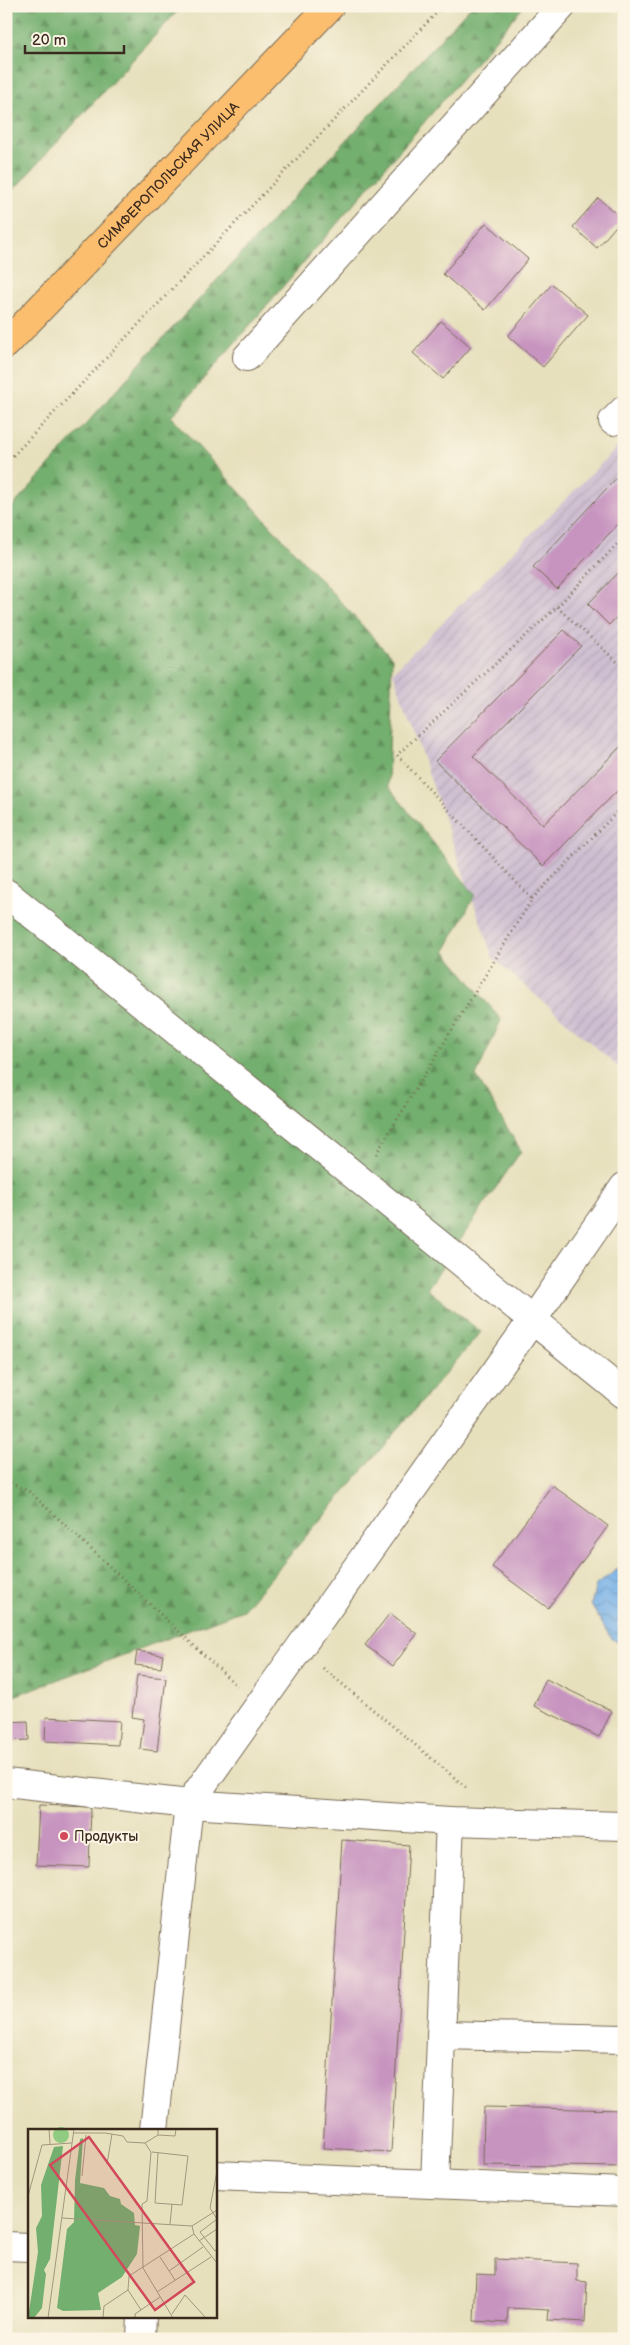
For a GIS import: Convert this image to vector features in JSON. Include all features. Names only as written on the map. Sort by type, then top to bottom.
[{"type":"main road","name":"СИМФЕРОПОЛЬСКАЯ УЛИЦА","points":[[6,344],[330,6]]},
{"type":"street","points":[[247,357],[562,6]]},
{"type":"street","points":[[6,892],[624,1394]]},
{"type":"street","points":[[154,2129],[190,1804],[533,1319],[624,1187]]},
{"type":"street","points":[[6,1783],[190,1804],[450,1821],[624,1826]]},
{"type":"street","points":[[435,2183],[450,1821]]},
{"type":"street","points":[[441,2034],[624,2039]]},
{"type":"street","points":[[216,2175],[624,2192]]},
{"type":"street","points":[[6,2246],[28,2246]]},
{"type":"street","points":[[141,2339],[142,2318]]},
{"type":"path","points":[[6,463],[443,6]]},
{"type":"path","points":[[532,900],[397,755],[557,606],[624,537]]},
{"type":"path","points":[[557,606],[624,668]]},
{"type":"path","points":[[360,1180],[532,900],[624,806]]},
{"type":"path","points":[[6,1481],[30,1492],[258,1706]]},
{"type":"path","points":[[300,1648],[471,1792]]},
{"type":"shaded area","points":[[624,441],[624,1072],[493,958],[393,672]]},
{"type":"green space","points":[[6,6],[182,6],[6,198]]},
{"type":"green space","points":[[471,6],[524,6],[171,417],[392,658],[388,786],[475,895],[445,951],[501,1020],[476,1076],[521,1151],[427,1289],[481,1332],[243,1610],[6,1699],[6,514],[153,349]]},
{"type":"water","points":[[618,1569],[624,1570],[624,1646],[611,1638],[591,1605],[596,1585]]},
{"type":"building","points":[[598,198],[622,219],[597,248],[573,227]]},
{"type":"building","points":[[486,223],[528,259],[485,310],[443,274]]},
{"type":"building","points":[[552,284],[588,315],[543,367],[508,336]]},
{"type":"building","points":[[441,321],[471,347],[443,379],[413,353]]},
{"type":"building","points":[[624,470],[624,518],[557,589],[533,567]]},
{"type":"building","points":[[624,567],[624,609],[609,625],[588,604]]},
{"type":"building","points":[[564,630],[581,646],[473,756],[543,825],[624,743],[624,784],[543,866],[435,761]]},
{"type":"building","points":[[552,1485],[608,1526],[548,1608],[492,1567]]},
{"type":"building","points":[[390,1613],[417,1634],[393,1666],[365,1645]]},
{"type":"building","points":[[137,1651],[163,1655],[161,1668],[135,1665]]},
{"type":"building","points":[[137,1675],[166,1678],[157,1751],[140,1749],[144,1719],[132,1717]]},
{"type":"building","points":[[546,1679],[612,1711],[599,1737],[534,1706]]},
{"type":"building","points":[[46,1717],[120,1721],[118,1745],[45,1741]]},
{"type":"building","points":[[28,1721],[29,1740],[6,1741],[6,1722]]},
{"type":"building","name":"Продукты","points":[[39,1805],[91,1807],[89,1867],[36,1865]]},
{"type":"building","points":[[342,1840],[409,1845],[391,2152],[323,2148]]},
{"type":"building","points":[[484,2107],[624,2110],[624,2167],[483,2165]]},
{"type":"building","points":[[495,2259],[577,2263],[577,2281],[587,2282],[585,2322],[548,2320],[549,2310],[508,2308],[507,2323],[474,2321],[476,2274],[495,2275]]},
{"type":"place","name":"Продукты","points":[[64,1836]]}]
